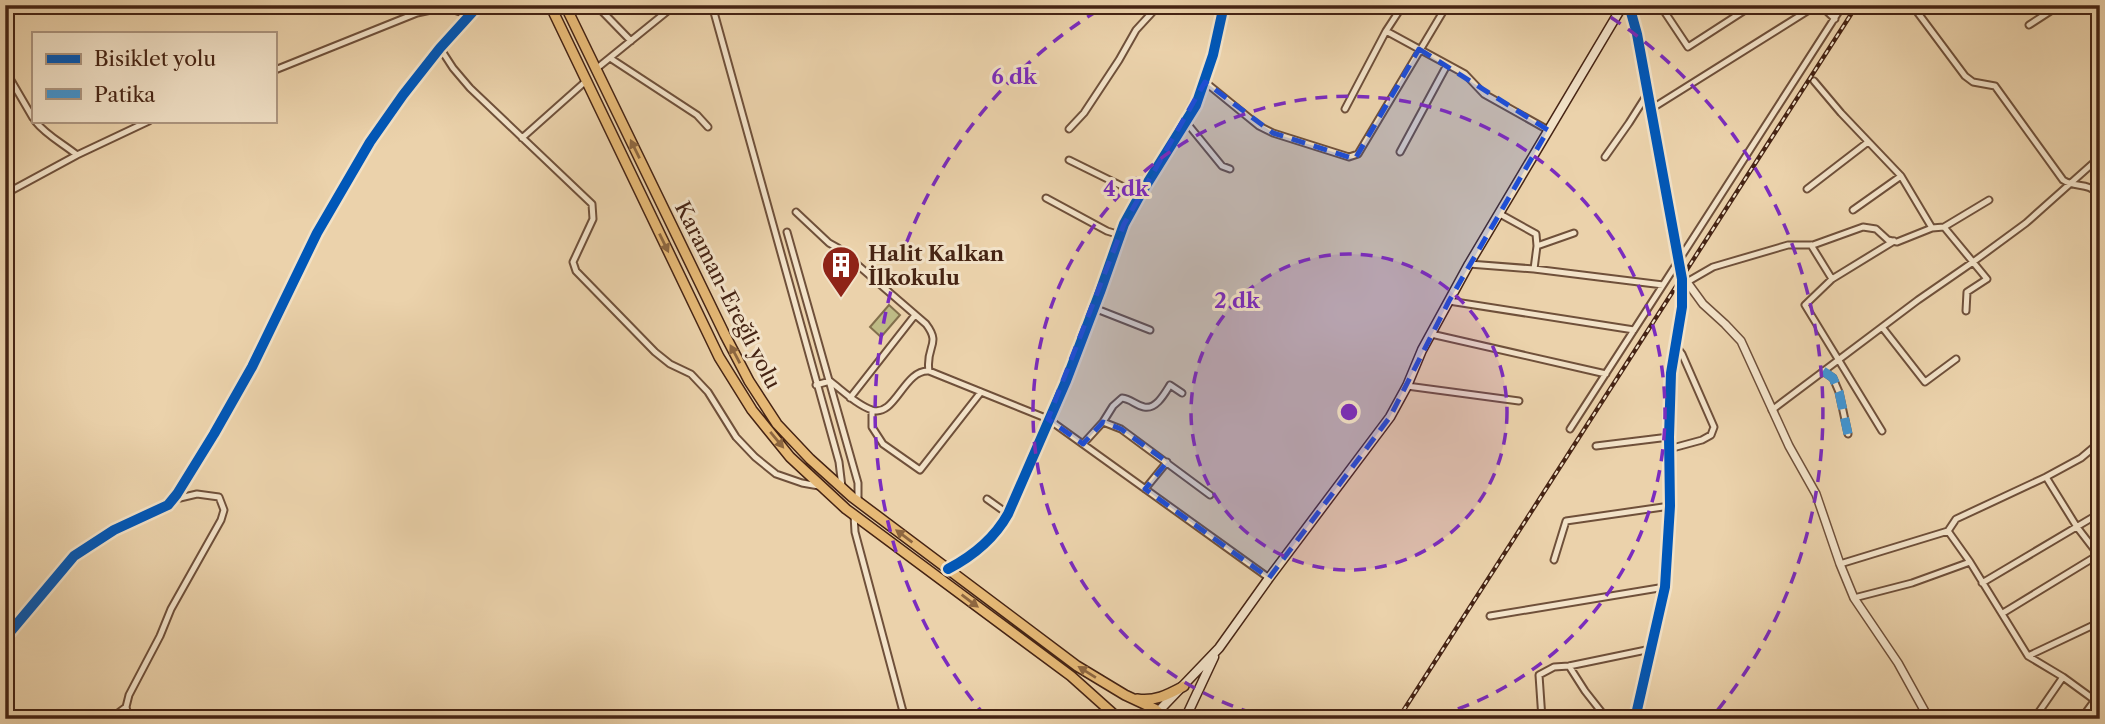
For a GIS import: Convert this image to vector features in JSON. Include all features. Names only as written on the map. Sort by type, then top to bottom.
[{"type":"highway","name":"Karaman-Ereğli yolu","points":[[550,5],[719,357],[752,410],[790,457],[854,515],[1094,695]]},
{"type":"highway","name":"Karaman-Ereğli yolu","points":[[565,5],[750,381],[777,424],[810,459],[858,501],[1077,666],[1159,717]]},
{"type":"highway","points":[[1125,695],[1141,700],[1155,699],[1184,685]]},
{"type":"highway","points":[[1094,695],[1112,719]]},
{"type":"highway","points":[[1094,695],[1119,719]]},
{"type":"main road","points":[[1159,717],[1184,685],[1219,648],[1390,417],[1469,264],[1623,5]]},
{"type":"main road","points":[[1185,719],[1219,648]]},
{"type":"street","points":[[5,638],[74,556],[114,530],[168,505],[177,494],[252,367],[317,233],[370,142],[402,94],[439,48],[479,5]]},
{"type":"street","points":[[596,5],[631,41]]},
{"type":"street","points":[[596,69],[675,5]]},
{"type":"street","points":[[712,5],[839,462],[842,487]]},
{"type":"street","points":[[1069,129],[1088,108],[1136,30],[1158,5]]},
{"type":"street","points":[[948,569],[972,557],[996,532],[1008,514],[1094,308],[1120,236],[1140,195],[1196,105],[1205,82],[1224,5]]},
{"type":"street","points":[[1345,109],[1386,31],[1403,5]]},
{"type":"street","points":[[1205,82],[1259,126],[1349,157],[1358,154],[1447,5]]},
{"type":"street","points":[[1629,5],[1637,34],[1678,260],[1685,280],[1703,304],[1741,341],[1789,446],[1816,494],[1854,598],[1898,663],[1929,719]]},
{"type":"street","points":[[1660,5],[1688,47],[1753,5]]},
{"type":"street","points":[[1651,109],[1819,5],[1835,19]]},
{"type":"street","points":[[1570,429],[1843,5]]},
{"type":"street","points":[[1912,5],[1965,76],[1973,82],[1995,86],[2057,173],[2069,184],[2083,184],[2100,195]]},
{"type":"street","points":[[2029,25],[2060,5]]},
{"type":"street","points":[[276,71],[417,13],[445,8],[469,15]]},
{"type":"street","points":[[1386,31],[1465,74],[1484,94],[1548,130]]},
{"type":"street","points":[[439,48],[470,88],[592,204],[593,219],[573,262],[576,271],[655,352],[670,364],[691,374],[708,392],[736,437],[755,457],[776,474],[822,487]]},
{"type":"street","points":[[610,58],[697,115],[708,127]]},
{"type":"street","points":[[1400,152],[1447,65]]},
{"type":"street","points":[[5,70],[9,81],[32,116]]},
{"type":"street","points":[[522,138],[586,81]]},
{"type":"street","points":[[1814,81],[1901,176],[1932,228]]},
{"type":"street","points":[[1605,157],[1648,93]]},
{"type":"street","points":[[37,122],[50,137],[77,155]]},
{"type":"street","points":[[5,194],[77,155],[147,122]]},
{"type":"street","points":[[1186,122],[1222,166],[1230,169]]},
{"type":"street","points":[[1807,190],[1868,142]]},
{"type":"street","points":[[1772,410],[2026,223],[2100,157]]},
{"type":"street","points":[[1069,160],[1140,195]]},
{"type":"street","points":[[1853,210],[1901,176]]},
{"type":"street","points":[[1046,198],[1120,236]]},
{"type":"street","points":[[1882,431],[1805,304],[1832,279],[1894,241],[1932,228],[1944,227],[1989,200]]},
{"type":"street","points":[[796,212],[926,324],[933,333],[934,342],[927,359],[929,371]]},
{"type":"street","points":[[1500,214],[1536,234],[1534,269]]},
{"type":"street","points":[[1685,280],[1713,267],[1788,245],[1811,245],[1863,227],[1876,229],[1888,240],[1894,241]]},
{"type":"street","points":[[1944,227],[1987,279],[1967,292],[1966,312]]},
{"type":"street","points":[[788,232],[858,483],[858,501]]},
{"type":"street","points":[[1537,246],[1574,233]]},
{"type":"street","points":[[1811,245],[1832,279]]},
{"type":"street","points":[[1469,264],[1663,285]]},
{"type":"street","points":[[1635,719],[1665,587],[1670,506],[1671,373],[1685,280]]},
{"type":"street","points":[[1449,300],[1634,330]]},
{"type":"street","points":[[1094,308],[1150,330]]},
{"type":"street","points":[[850,398],[915,315]]},
{"type":"street","points":[[1882,327],[1925,382],[1956,359]]},
{"type":"street","points":[[1431,334],[1606,374]]},
{"type":"street","points":[[1670,449],[1702,440],[1711,435],[1714,427],[1682,354],[1675,345]]},
{"type":"street","points":[[830,381],[850,398],[878,411],[887,408],[915,374],[923,370],[929,371],[1048,419],[1269,578]]},
{"type":"street","points":[[1823,371],[1833,379],[1839,392],[1848,434]]},
{"type":"street","points":[[816,385],[830,381]]},
{"type":"street","points":[[1083,444],[1103,422],[1112,406],[1122,398],[1130,399],[1143,407],[1152,406],[1160,400],[1170,385],[1182,393]]},
{"type":"street","points":[[1407,386],[1519,401]]},
{"type":"street","points":[[872,410],[872,427],[883,444],[920,470],[981,392]]},
{"type":"street","points":[[1103,422],[1121,429],[1210,495]]},
{"type":"street","points":[[1596,446],[1669,437]]},
{"type":"street","points":[[1840,564],[1948,531],[1956,519],[2046,477],[2081,458],[2100,442]]},
{"type":"street","points":[[1145,489],[1167,462]]},
{"type":"street","points":[[2003,612],[2099,556],[2077,527],[2046,477]]},
{"type":"street","points":[[130,719],[126,707],[129,695],[224,510],[219,497],[205,494],[180,498],[177,494]]},
{"type":"street","points":[[987,499],[1008,514]]},
{"type":"street","points":[[1554,560],[1566,520],[1670,506]]},
{"type":"street","points":[[1982,583],[2100,513]]},
{"type":"street","points":[[854,515],[855,532],[905,719]]},
{"type":"street","points":[[1948,531],[2003,612],[2028,656],[2097,702],[2081,719]]},
{"type":"street","points":[[1854,598],[1912,583],[1970,562]]},
{"type":"street","points":[[1490,616],[1665,587]]},
{"type":"street","points":[[2028,656],[2100,622]]},
{"type":"street","points":[[1542,719],[1539,675],[1554,667],[1651,649]]},
{"type":"street","points":[[1569,666],[1608,719]]},
{"type":"street","points":[[2034,719],[2063,677]]},
{"type":"street","points":[[110,719],[126,707]]},
{"type":"highlighted area","points":[[1419,49],[1548,130],[1449,301],[1390,417],[1269,578],[1145,489],[1167,462],[1121,429],[1103,422],[1083,444],[1048,419],[1124,224],[1205,82],[1273,133],[1355,159]]},
{"type":"shaded area","points":[[889,305],[900,315],[881,337],[870,327]]},
{"type":"railway","points":[[1398,719],[1857,5]]},
{"type":"marked path","points":[[1823,371],[1833,378],[1839,392],[1848,434]]},
{"type":"cycle path","points":[[5,638],[74,556],[114,530],[168,505],[177,494],[252,367],[317,233],[370,142],[440,48],[479,5]]},
{"type":"cycle path","points":[[948,569],[982,546],[1008,514],[1066,381],[1124,224],[1196,105],[1213,55],[1224,5]]},
{"type":"cycle path","points":[[1629,5],[1637,34],[1682,279],[1682,307],[1671,373],[1670,506],[1665,587],[1635,719]]},
{"type":"place","name":"Halit Kalkan İlkokulu","points":[[841,299]]}]
